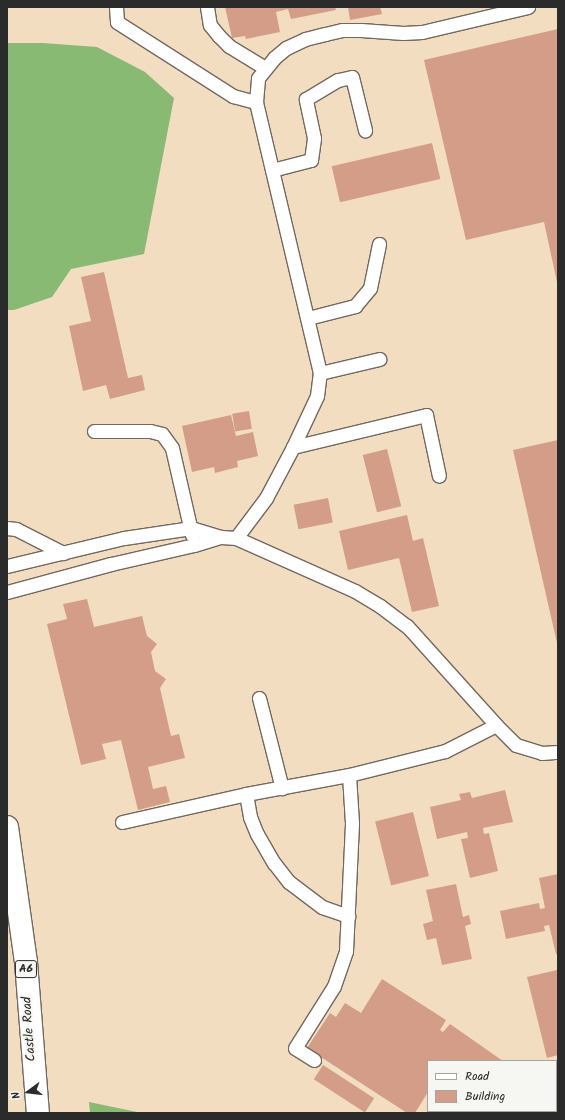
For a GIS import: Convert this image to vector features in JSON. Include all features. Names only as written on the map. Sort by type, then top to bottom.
[{"type":"main road","name":"Castle Road","points":[[7,826],[26,962],[38,1113]]},
{"type":"lane","points":[[116,7],[117,22],[233,96],[256,102]]},
{"type":"lane","points":[[207,7],[210,25],[229,46],[265,68]]},
{"type":"lane","points":[[236,538],[266,498],[293,447],[317,396],[320,373],[256,102],[258,78],[265,68],[286,48],[305,39],[325,34],[355,30],[403,33],[422,32],[528,7]]},
{"type":"lane","points":[[272,170],[311,160],[314,138],[306,99],[338,80],[352,77],[365,130]]},
{"type":"lane","points":[[308,318],[356,306],[370,288],[379,244]]},
{"type":"lane","points":[[320,373],[379,359]]},
{"type":"lane","points":[[293,447],[426,415],[439,476]]},
{"type":"lane","points":[[94,431],[150,431],[162,434],[172,448],[194,545]]},
{"type":"lane","points":[[7,528],[16,529],[62,553]]},
{"type":"lane","points":[[7,566],[124,538],[191,528],[220,537],[236,538],[356,591],[380,606],[408,626],[496,725],[516,745],[542,753],[558,752]]},
{"type":"lane","points":[[7,592],[111,564],[194,545],[220,537]]},
{"type":"lane","points":[[259,698],[282,788]]},
{"type":"lane","points":[[122,822],[246,794],[349,775],[444,751],[496,725]]},
{"type":"lane","points":[[314,1060],[295,1048],[334,986],[346,951],[352,823],[349,775]]},
{"type":"lane","points":[[246,794],[250,817],[257,834],[278,868],[290,882],[322,908],[348,916]]},
{"type":"green space","points":[[7,43],[43,43],[97,47],[145,72],[174,98],[144,254],[71,269],[52,297],[14,310],[7,310]]},
{"type":"green space","points":[[89,1102],[142,1113],[90,1113]]},
{"type":"building","points":[[225,7],[335,7],[336,10],[291,19],[288,9],[276,12],[280,32],[246,39],[245,36],[232,38]]},
{"type":"building","points":[[348,7],[380,7],[382,14],[350,20]]},
{"type":"building","points":[[558,29],[557,282],[544,222],[466,240],[424,60]]},
{"type":"building","points":[[432,143],[440,179],[340,202],[332,166]]},
{"type":"building","points":[[104,272],[128,378],[142,375],[145,390],[110,399],[106,385],[83,391],[69,326],[91,321],[81,277]]},
{"type":"building","points":[[249,411],[252,429],[235,431],[232,414]]},
{"type":"building","points":[[231,415],[236,436],[253,432],[258,456],[237,461],[238,467],[215,473],[214,467],[192,472],[182,426]]},
{"type":"building","points":[[558,440],[558,643],[557,643],[513,450]]},
{"type":"building","points":[[387,449],[401,506],[377,512],[363,455]]},
{"type":"building","points":[[328,498],[333,523],[298,529],[294,505]]},
{"type":"building","points":[[407,515],[413,541],[423,538],[439,606],[412,612],[399,558],[348,570],[339,531]]},
{"type":"building","points":[[87,599],[94,627],[142,616],[147,636],[157,644],[151,652],[155,671],[166,679],[160,688],[171,736],[179,734],[185,758],[148,767],[153,789],[166,786],[170,802],[138,810],[121,740],[102,744],[106,759],[81,765],[47,624],[67,619],[63,604]]},
{"type":"building","points":[[505,790],[513,822],[483,828],[484,834],[489,833],[498,871],[470,878],[461,839],[468,838],[467,832],[437,839],[430,807],[461,800],[459,794],[470,792],[472,798]]},
{"type":"building","points":[[413,812],[429,876],[391,885],[375,821]]},
{"type":"building","points":[[558,874],[558,954],[556,954],[549,925],[544,926],[545,931],[506,939],[500,911],[539,903],[540,909],[545,908],[539,878]]},
{"type":"building","points":[[456,884],[463,917],[469,915],[471,924],[465,926],[472,959],[442,965],[436,938],[427,940],[423,924],[433,921],[426,890]]},
{"type":"building","points":[[557,970],[558,1055],[547,1058],[527,977]]},
{"type":"building","points":[[382,979],[446,1020],[440,1030],[443,1032],[450,1024],[502,1060],[427,1060],[427,1094],[415,1113],[407,1113],[307,1048],[330,1013],[336,1017],[345,1003],[361,1013]]},
{"type":"building","points":[[323,1065],[374,1098],[365,1112],[314,1079]]}]
